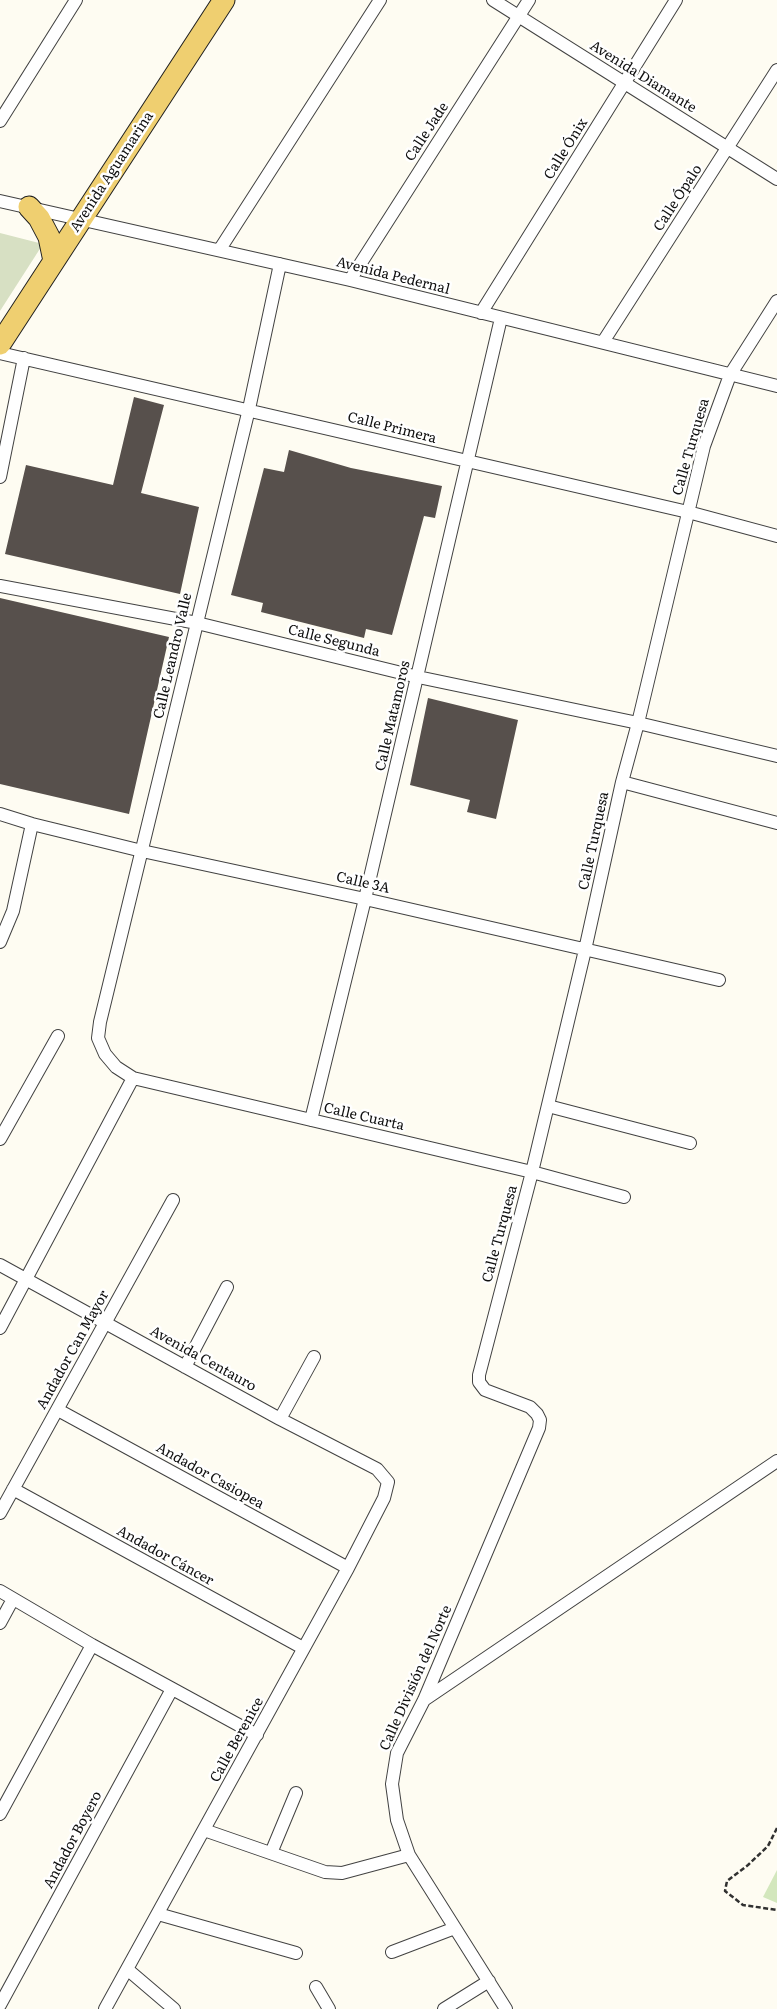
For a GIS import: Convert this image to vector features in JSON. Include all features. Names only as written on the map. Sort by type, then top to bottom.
[{"type":"main road","name":"Avenida Aguamarina","points":[[0,344],[224,0]]},
{"type":"main road","points":[[29,207],[39,218],[50,237],[54,261]]},
{"type":"street","points":[[0,121],[76,0]]},
{"type":"street","points":[[220,249],[380,0]]},
{"type":"street","name":"Avenida Diamante","points":[[493,0],[777,178]]},
{"type":"street","name":"Calle Jade","points":[[350,280],[529,0]]},
{"type":"street","name":"Calle Ónix","points":[[481,313],[676,0]]},
{"type":"street","name":"Calle Ópalo","points":[[603,342],[729,148],[777,70]]},
{"type":"street","name":"Avenida Pedernal","points":[[0,201],[220,249],[777,386]]},
{"type":"street","name":"Calle Leandro Valle","points":[[104,1054],[98,1038],[100,1022],[249,409],[280,264]]},
{"type":"street","name":"Calle Turquesa","points":[[530,1407],[494,1394],[481,1386],[479,1375],[548,1106],[622,782],[638,723],[704,446],[730,375],[777,301]]},
{"type":"street","name":"Calle Matamoros","points":[[311,1120],[418,677],[501,318]]},
{"type":"street","name":"Calle Primera","points":[[0,353],[249,409],[468,462],[688,512],[777,536]]},
{"type":"street","points":[[0,477],[24,358]]},
{"type":"street","name":"Calle Segunda","points":[[0,586],[197,622],[418,677],[638,723],[777,756]]},
{"type":"street","points":[[622,782],[777,822]]},
{"type":"street","name":"Calle 3A","points":[[0,814],[32,824],[142,850],[719,980]]},
{"type":"street","points":[[0,942],[13,911],[32,824]]},
{"type":"street","points":[[0,1139],[58,1036]]},
{"type":"street","name":"Calle Cuarta","points":[[104,1054],[116,1067],[133,1078],[532,1172],[624,1197]]},
{"type":"street","points":[[0,1328],[133,1078]]},
{"type":"street","points":[[548,1106],[690,1143]]},
{"type":"street","name":"Andador Can Mayor","points":[[0,1513],[173,1200]]},
{"type":"street","name":"Avenida Centauro","points":[[0,1265],[280,1419],[377,1469],[388,1482]]},
{"type":"street","points":[[185,1367],[227,1286]]},
{"type":"street","points":[[280,1419],[314,1357]]},
{"type":"street","name":"Calle División del Norte","points":[[506,2009],[410,1855],[397,1820],[392,1784],[397,1753],[424,1700],[536,1438],[540,1420],[530,1407]]},
{"type":"street","name":"Andador Casiopea","points":[[58,1410],[348,1568]]},
{"type":"street","points":[[424,1700],[777,1461]]},
{"type":"street","name":"Calle Berenice","points":[[105,2009],[348,1568],[384,1498],[388,1482]]},
{"type":"street","name":"Andador Cáncer","points":[[13,1489],[303,1648]]},
{"type":"street","points":[[0,1591],[92,1645],[256,1735]]},
{"type":"street","points":[[0,1623],[14,1599]]},
{"type":"street","points":[[0,1814],[92,1645]]},
{"type":"street","name":"Andador Boyero","points":[[0,2005],[172,1688]]},
{"type":"street","points":[[271,1853],[296,1793]]},
{"type":"street","points":[[204,1830],[325,1872],[342,1873],[410,1855]]},
{"type":"street","points":[[158,1914],[296,1953]]},
{"type":"street","points":[[392,1952],[455,1928]]},
{"type":"street","points":[[127,1969],[174,2009]]},
{"type":"street","points":[[444,2009],[489,1981]]},
{"type":"street","points":[[316,1987],[329,2009]]},
{"type":"path","points":[[777,1828],[768,1846],[727,1881],[725,1891],[743,1905],[777,1910]]},
{"type":"green space","points":[[0,233],[43,244],[0,311]]},
{"type":"green space","points":[[777,1870],[777,1903],[763,1897]]},
{"type":"building","points":[[134,397],[164,405],[141,493],[199,507],[180,594],[5,554],[26,465],[113,485]]},
{"type":"building","points":[[289,450],[351,468],[442,486],[435,518],[424,516],[392,635],[366,629],[364,638],[261,612],[263,603],[231,595],[264,468],[284,472]]},
{"type":"building","points":[[0,598],[169,637],[129,814],[0,784]]},
{"type":"building","points":[[428,698],[518,720],[496,819],[467,812],[470,800],[410,785]]}]
